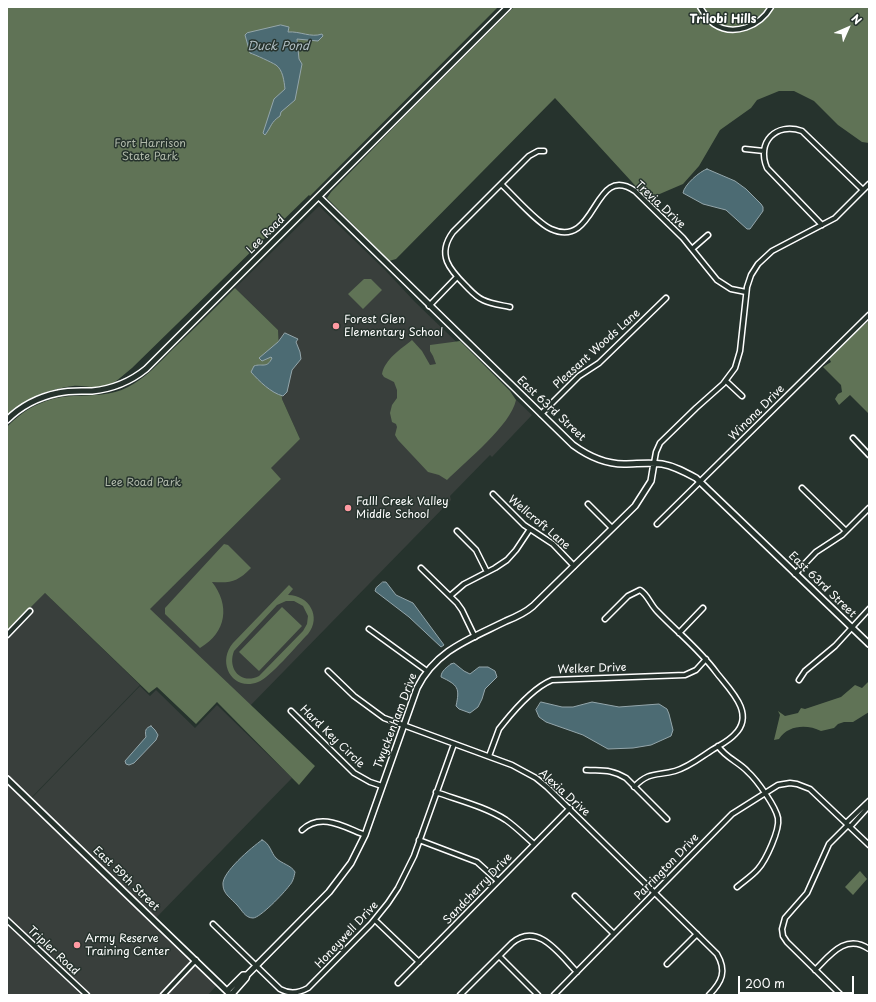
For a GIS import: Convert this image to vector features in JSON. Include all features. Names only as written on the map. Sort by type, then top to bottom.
[{"type":"street","name":"Lee Road","points":[[7,420],[24,407],[43,397],[64,392],[92,391],[108,388],[128,381],[140,374],[154,362],[508,7]]},
{"type":"street","points":[[700,7],[706,17],[714,24],[724,29],[734,30],[745,28],[756,22],[765,16],[771,7]]},
{"type":"street","points":[[822,225],[770,172],[764,161],[764,151],[768,141],[774,134],[785,129],[798,130],[807,135],[863,190]]},
{"type":"street","points":[[745,149],[764,151]]},
{"type":"street","points":[[510,307],[486,302],[481,299],[450,270],[446,260],[445,250],[453,232],[531,154],[538,150],[544,151]]},
{"type":"street","name":"Trevia Drive","points":[[501,184],[546,227],[559,232],[570,231],[578,228],[585,222],[601,195],[607,189],[617,185],[624,185],[635,191],[683,238],[720,282],[734,290],[746,292]]},
{"type":"street","points":[[654,463],[656,452],[660,444],[726,381],[735,368],[740,354],[746,292],[752,273],[759,263],[765,256],[775,249],[822,225],[838,215],[869,184]]},
{"type":"street","name":"East 63rd Street","points":[[319,197],[573,445],[594,458],[604,461],[620,464],[654,463],[666,465],[680,470],[700,482],[869,644]]},
{"type":"street","points":[[692,249],[708,235]]},
{"type":"street","points":[[429,306],[457,277]]},
{"type":"street","name":"Pleasant Woods Lane","points":[[541,414],[579,376],[599,363],[666,298]]},
{"type":"street","name":"Winona Drive","points":[[657,524],[869,315]]},
{"type":"street","points":[[726,381],[742,396]]},
{"type":"street","points":[[852,438],[869,455]]},
{"type":"street","name":"Twyckenham Drive","points":[[230,993],[243,975],[247,975],[338,881],[355,856],[365,835],[418,688],[427,671],[448,651],[528,610],[631,509],[642,496],[651,480],[654,463]]},
{"type":"street","points":[[802,488],[846,531]]},
{"type":"street","name":"Wellcroft Lane","points":[[493,494],[524,525],[549,541],[574,566]]},
{"type":"street","points":[[588,504],[612,528]]},
{"type":"street","points":[[796,574],[816,552],[842,535],[869,508]]},
{"type":"street","points":[[450,596],[464,584],[503,563],[511,556],[530,529]]},
{"type":"street","points":[[457,531],[476,550],[487,572]]},
{"type":"street","points":[[421,568],[462,610],[475,636]]},
{"type":"street","points":[[605,619],[628,596],[640,590],[645,594],[655,609],[706,659],[737,699],[743,712],[742,721],[738,730],[732,737],[684,767],[676,771],[647,776],[634,787]]},
{"type":"street","points":[[679,633],[703,608]]},
{"type":"street","points":[[799,680],[805,671],[832,649],[869,609]]},
{"type":"street","points":[[7,635],[30,611]]},
{"type":"street","points":[[369,629],[427,671]]},
{"type":"street","name":"Welker Drive","points":[[489,756],[502,724],[544,683],[552,680],[685,675],[696,670],[706,659]]},
{"type":"street","name":"Alexia Drive","points":[[328,671],[358,700],[384,718],[512,765],[536,778],[555,794],[717,954],[722,965],[722,974],[720,981],[709,995]]},
{"type":"street","name":"Hard Key Circle","points":[[291,711],[354,773],[370,782],[382,786]]},
{"type":"street","name":"Honeywell Drive","points":[[213,924],[276,986],[282,990],[293,992],[302,991],[312,985],[375,920],[390,900],[404,877],[454,744]]},
{"type":"street","points":[[718,746],[726,756],[751,775],[777,814],[778,821],[777,829],[760,866],[752,876],[737,887]]},
{"type":"street","points":[[586,770],[606,770],[626,778],[667,819]]},
{"type":"street","name":"East 59th Street","points":[[7,779],[230,993]]},
{"type":"street","name":"Parrington Drive","points":[[554,995],[729,816],[764,793],[778,786],[790,783],[803,786],[810,789],[848,825]]},
{"type":"street","points":[[436,792],[490,811],[518,829],[534,844]]},
{"type":"street","points":[[841,995],[787,942],[782,933],[782,927],[785,918],[807,893],[828,847],[869,801]]},
{"type":"street","points":[[848,825],[869,806]]},
{"type":"street","name":"Sandcherry Drive","points":[[398,983],[570,808]]},
{"type":"street","points":[[302,830],[311,824],[326,821],[365,835]]},
{"type":"street","points":[[848,825],[869,845]]},
{"type":"street","points":[[419,840],[473,860],[484,867],[498,881]]},
{"type":"street","points":[[575,896],[614,934]]},
{"type":"street","name":"Tripler Road","points":[[7,920],[87,995]]},
{"type":"street","points":[[375,920],[418,962]]},
{"type":"street","points":[[460,995],[516,940],[531,934],[547,942],[577,972]]},
{"type":"street","points":[[667,964],[697,934]]},
{"type":"street","points":[[815,970],[835,950],[845,944],[859,944],[869,948]]},
{"type":"street","points":[[499,956],[538,995]]},
{"type":"street","points":[[163,995],[196,960]]},
{"type":"shaded area","name":"Falll Creek Valley Middle School","points":[[319,206],[385,270],[415,302],[532,415],[492,457],[490,455],[450,496],[451,500],[245,711],[144,614],[281,479],[270,468],[300,439],[282,399],[278,330],[235,288]]},
{"type":"shaded area","points":[[45,593],[140,685],[30,799],[7,777],[7,631]]},
{"type":"shaded area","points":[[140,686],[150,696],[156,690],[195,728],[217,705],[292,778],[155,919],[31,799]]},
{"type":"shaded area","points":[[7,784],[217,985],[208,995],[7,995]]},
{"type":"green space","name":"Fort Harrison State Park","points":[[7,7],[498,7],[310,196],[309,195],[132,368],[112,384],[104,387],[96,388],[73,386],[47,392],[29,400],[13,410],[7,416]]},
{"type":"green space","points":[[514,7],[869,7],[869,143],[862,142],[838,125],[814,101],[794,91],[779,91],[757,100],[751,108],[720,130],[699,166],[683,184],[655,196],[642,193],[555,98],[396,259],[389,261],[327,198],[331,192],[403,118]]},
{"type":"green space","points":[[364,279],[371,279],[382,290],[363,309],[348,294]]},
{"type":"green space","name":"Lee Road Park","points":[[235,288],[278,330],[282,399],[300,439],[271,468],[281,479],[150,609],[315,766],[299,785],[217,702],[196,724],[157,687],[149,693],[45,593],[7,631],[7,427],[21,414],[46,401],[64,397],[108,394],[122,390],[135,383],[158,364]]},
{"type":"green space","points":[[869,321],[869,414],[850,395],[839,405],[835,399],[838,394],[842,392],[841,385],[823,367],[831,362],[829,358]]},
{"type":"green space","points":[[412,340],[422,351],[430,365],[436,364],[430,351],[430,345],[460,341],[510,391],[516,400],[506,420],[497,431],[447,480],[439,475],[428,472],[395,435],[397,427],[396,424],[392,422],[390,413],[392,405],[397,398],[397,390],[394,382],[384,377],[382,374],[390,359]]},
{"type":"green space","points":[[224,544],[228,545],[251,568],[234,581],[212,582],[222,600],[223,618],[216,634],[209,642],[200,648],[165,614],[165,608]]},
{"type":"green space","points":[[289,585],[293,589],[288,595],[302,599],[311,608],[314,621],[308,634],[276,668],[258,682],[249,684],[241,683],[230,674],[226,659],[228,651],[233,643]],"holes":[[[286,601],[294,601],[303,606],[308,616],[307,624],[303,631],[259,676],[252,678],[241,677],[237,674],[232,664],[234,651],[277,605]]]},
{"type":"green space","points":[[282,607],[302,626],[259,671],[239,652]]},
{"type":"green space","points":[[869,681],[869,712],[853,722],[844,722],[838,724],[834,728],[821,731],[810,727],[793,728],[783,734],[779,739],[774,740],[780,715],[778,711],[785,716],[798,713],[801,708],[805,709],[841,697],[855,685],[862,688]]},
{"type":"green space","points":[[860,871],[867,879],[853,895],[845,887]]},
{"type":"water","name":"Duck Pond","points":[[281,25],[289,27],[288,32],[297,32],[310,35],[322,34],[323,36],[318,41],[297,39],[299,59],[302,64],[295,100],[281,112],[280,116],[265,135],[263,133],[274,99],[285,89],[284,79],[282,73],[276,65],[250,53],[245,35],[247,33]]},
{"type":"water","points":[[707,169],[735,181],[746,189],[761,204],[763,211],[750,229],[747,229],[726,210],[703,204],[683,193],[686,186],[700,172]]},
{"type":"water","points":[[285,333],[298,339],[296,342],[301,359],[292,370],[287,392],[283,396],[261,383],[251,372],[254,366],[266,365],[270,361],[272,358],[271,357],[262,361],[259,358],[278,342]]},
{"type":"water","points":[[383,582],[386,582],[396,595],[413,603],[444,645],[441,647],[409,617],[375,591],[376,588]]},
{"type":"water","points":[[454,663],[470,674],[479,667],[488,667],[495,671],[497,677],[485,689],[478,707],[470,713],[459,709],[456,706],[458,695],[456,688],[451,682],[441,677],[443,671]]},
{"type":"water","points":[[541,702],[562,707],[573,707],[592,702],[619,707],[659,704],[667,709],[673,730],[671,736],[651,745],[633,748],[608,749],[583,735],[546,722],[539,717],[536,710]]},
{"type":"water","points":[[151,726],[158,735],[156,740],[134,763],[129,765],[126,764],[125,761],[146,737],[146,730]]},
{"type":"water","points":[[262,840],[267,843],[276,858],[295,872],[291,883],[277,899],[261,914],[250,918],[226,894],[223,885],[227,874],[232,867],[251,848]]},
{"type":"place","name":"Forest Glen Elementary School","points":[[336,326]]},
{"type":"place","name":"Falll Creek Valley Middle School","points":[[348,508]]},
{"type":"place","name":"Army Reserve Training Center","points":[[77,945]]},
{"type":"district","name":"Trilobi Hills","points":[[723,20]]}]
